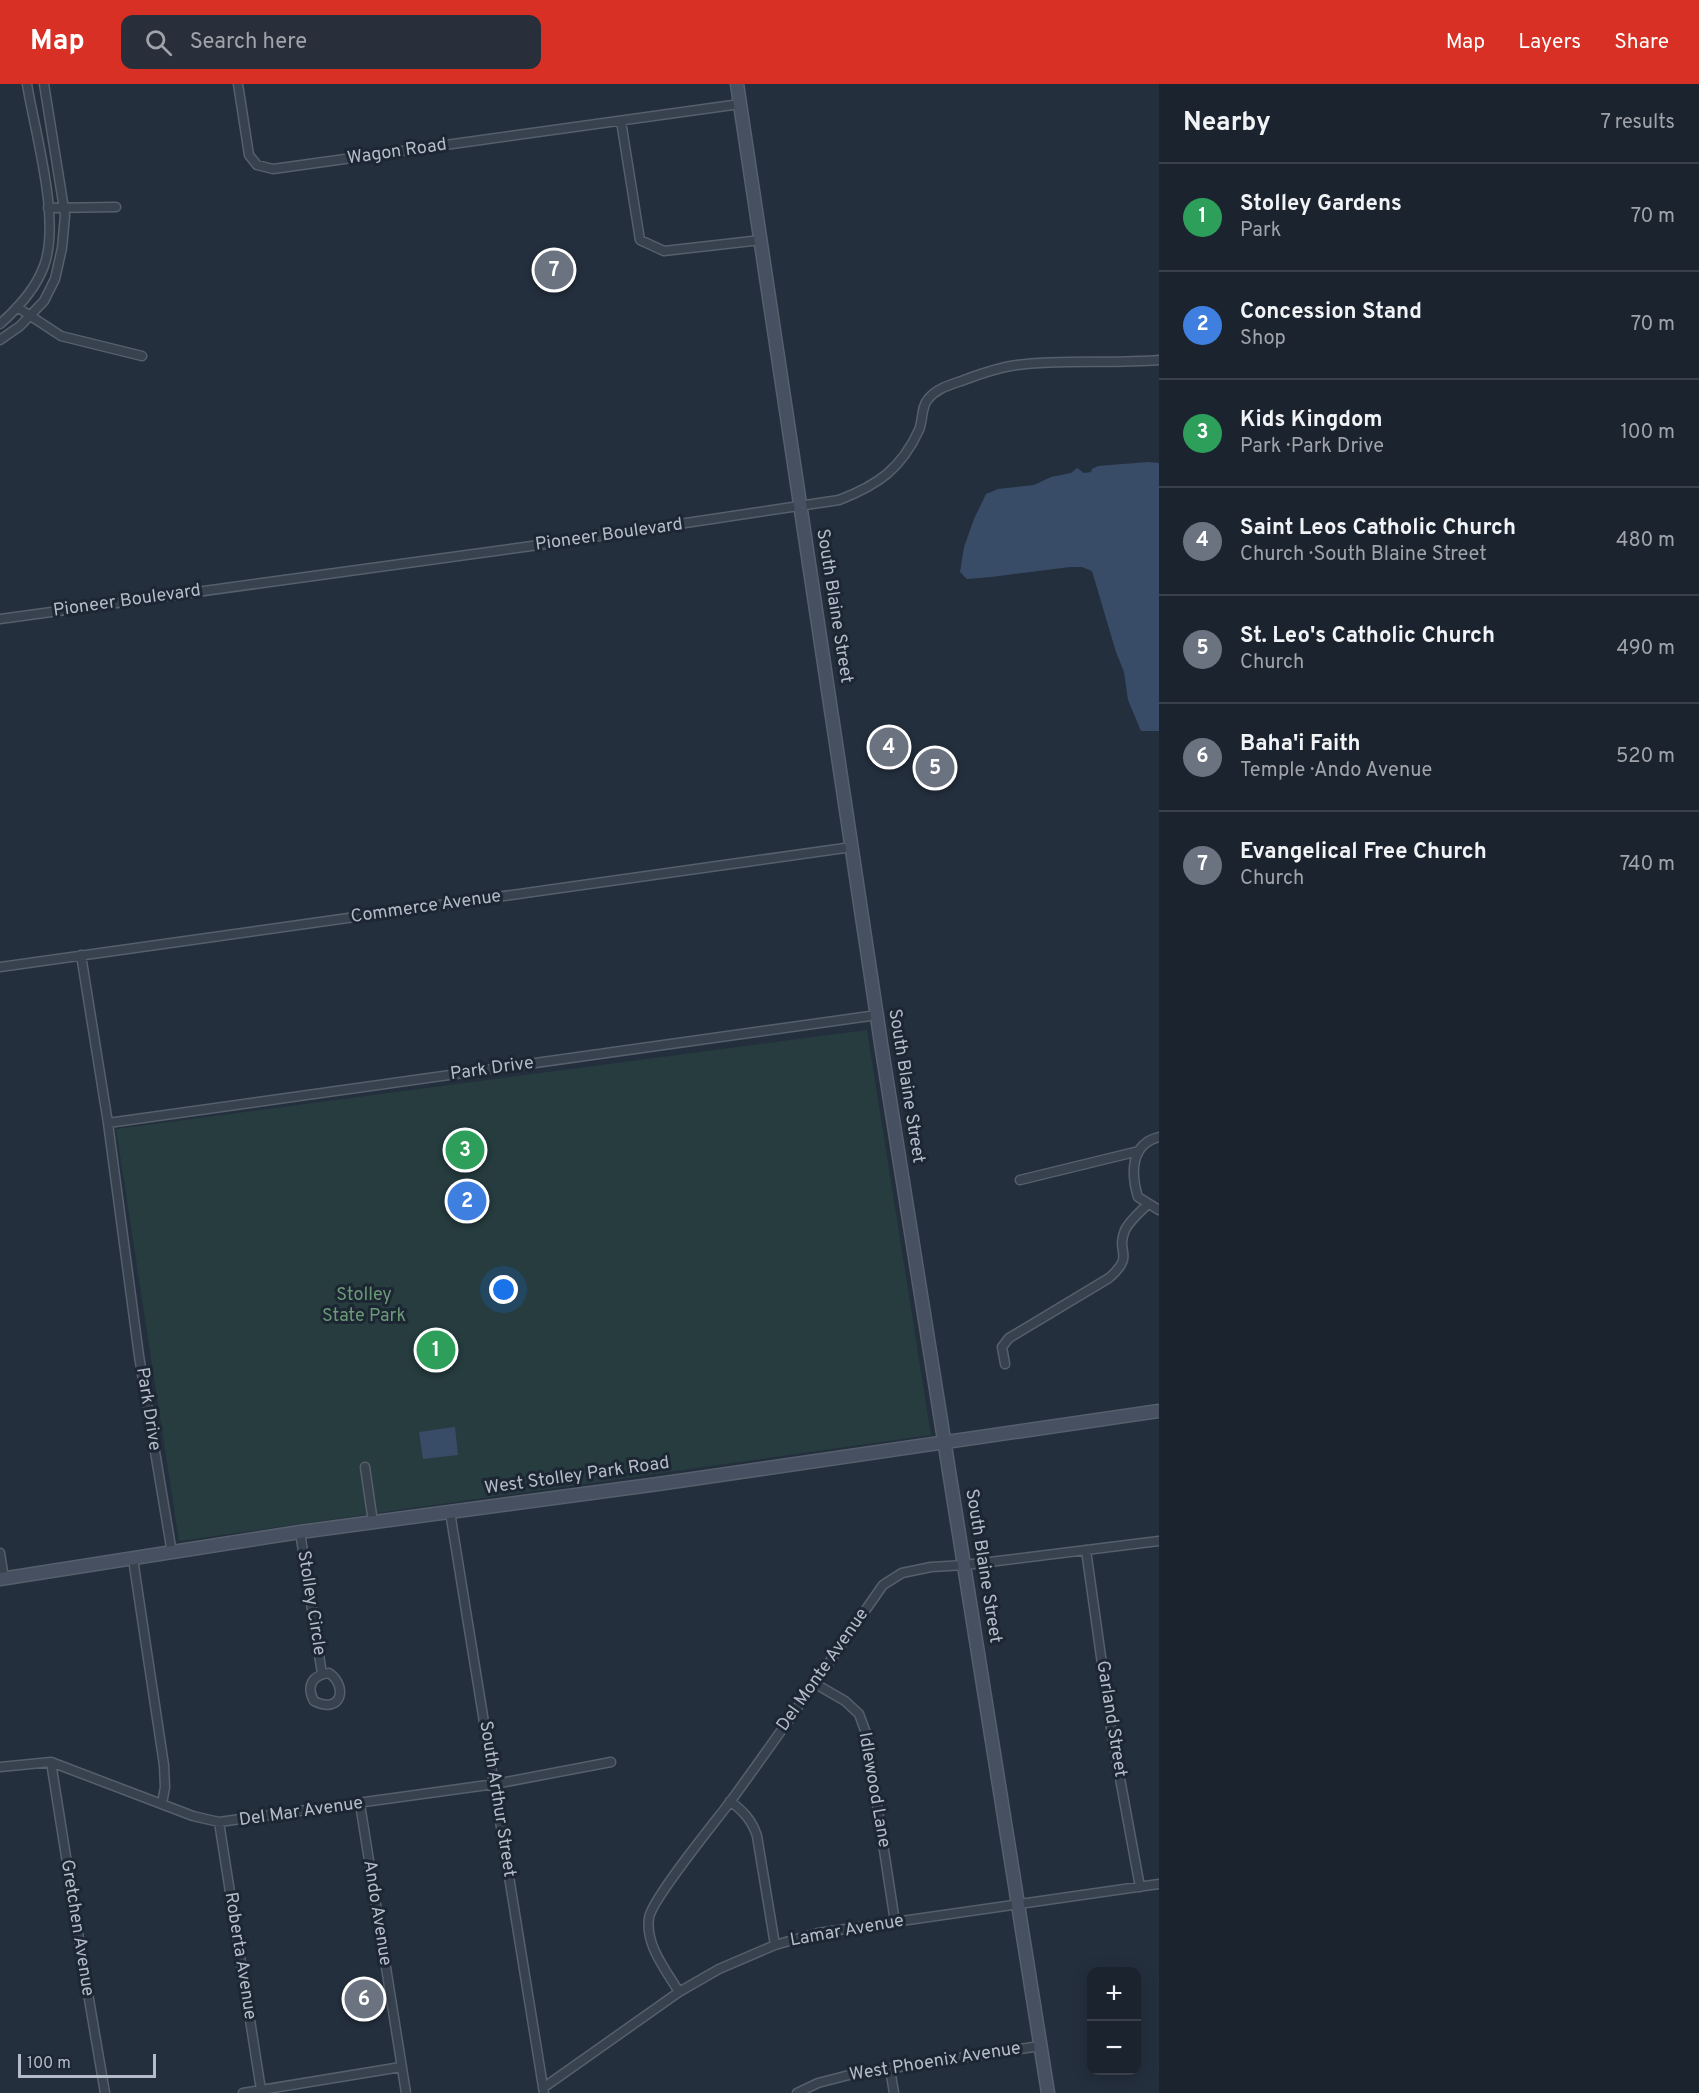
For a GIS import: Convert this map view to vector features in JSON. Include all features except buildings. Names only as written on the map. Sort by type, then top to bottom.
[{"type":"street","points":[[0,324],[32,290],[44,266],[50,238],[48,196],[27,84]]},
{"type":"street","points":[[0,340],[20,326],[44,301],[55,279],[62,248],[64,207],[44,84]]},
{"type":"street","name":"Wagon Road","points":[[238,84],[249,154],[258,165],[273,170],[740,104]]},
{"type":"street","name":"South Blaine Street","points":[[737,84],[877,1015],[1048,2093]]},
{"type":"street","points":[[621,121],[640,240],[664,251],[761,240]]},
{"type":"street","points":[[48,208],[116,207]]},
{"type":"street","points":[[17,306],[61,336],[142,356]]},
{"type":"street","name":"Pioneer Boulevard","points":[[0,619],[839,500],[867,489],[905,456],[920,427],[925,401],[937,390],[1014,365],[1059,361],[1159,360]]},
{"type":"street","name":"Commerce Avenue","points":[[0,967],[852,847]]},
{"type":"street","name":"Park Drive","points":[[81,955],[108,1123],[140,1356],[172,1553]]},
{"type":"street","name":"Park Drive","points":[[108,1123],[877,1015]]},
{"type":"street","points":[[1020,1180],[1139,1151],[1159,1137]]},
{"type":"street","points":[[1139,1151],[1133,1166],[1133,1182],[1138,1197],[1159,1210]]},
{"type":"street","points":[[1005,1364],[1002,1347],[1009,1338],[1109,1278],[1122,1266],[1124,1256],[1122,1240],[1126,1227],[1148,1204]]},
{"type":"street","name":"West Stolley Park Road","points":[[2,1579],[300,1532],[1159,1411]]},
{"type":"street","points":[[365,1467],[373,1522]]},
{"type":"street","name":"South Arthur Street","points":[[450,1512],[544,2090]]},
{"type":"street","name":"Stolley Circle","points":[[300,1532],[322,1674]]},
{"type":"street","name":"Del Monte Avenue","points":[[679,1992],[654,1949],[648,1930],[649,1914],[668,1884],[883,1586],[902,1573],[931,1567],[965,1565],[1159,1541]]},
{"type":"street","name":"Garland Street","points":[[1086,1550],[1112,1735],[1140,1887]]},
{"type":"street","points":[[0,1553],[2,1579]]},
{"type":"street","points":[[133,1559],[164,1765],[165,1787],[162,1804]]},
{"type":"street","name":"Idlewood Lane","points":[[814,1683],[845,1701],[859,1714],[866,1733],[895,1922]]},
{"type":"street","name":"Del Mar Avenue","points":[[0,1767],[51,1762],[193,1816],[219,1822],[495,1784],[610,1762]]},
{"type":"street","name":"Gretchen Avenue","points":[[51,1762],[105,2093]]},
{"type":"street","points":[[730,1801],[745,1813],[757,1836],[775,1945]]},
{"type":"street","name":"Ando Avenue","points":[[360,1804],[406,2093]]},
{"type":"street","name":"Roberta Avenue","points":[[219,1822],[261,2090]]},
{"type":"street","name":"Lamar Avenue","points":[[544,2090],[679,1992],[719,1969],[775,1945],[818,1933],[1159,1884]]},
{"type":"street","name":"West Phoenix Avenue","points":[[797,2093],[818,2083],[853,2074],[1040,2046]]},
{"type":"street","points":[[243,2093],[401,2067]]},
{"type":"street","points":[[890,2069],[894,2093]]},
{"type":"green space","name":"Stolley State Park","points":[[867,1030],[931,1435],[179,1541],[116,1129]]},
{"type":"water","points":[[1159,463],[1159,731],[1141,731],[1128,700],[1124,672],[1092,571],[1082,567],[1070,567],[967,579],[960,572],[964,547],[986,494],[998,489],[1034,485],[1051,477],[1071,473],[1077,468],[1084,473],[1091,472],[1098,466]]},
{"type":"water","points":[[455,1427],[458,1455],[423,1459],[419,1432]]},
{"type":"place","name":"Evangelical Free Church","points":[[554,270]]},
{"type":"place","name":"Saint Leos Catholic Church","points":[[889,747]]},
{"type":"place","name":"St. Leo's Catholic Church","points":[[935,768]]},
{"type":"place","name":"Kids Kingdom","points":[[465,1150]]},
{"type":"place","name":"Concession Stand","points":[[467,1201]]},
{"type":"place","name":"Stolley Gardens","points":[[436,1350]]},
{"type":"place","name":"Baha'i Faith","points":[[364,1999]]}]
